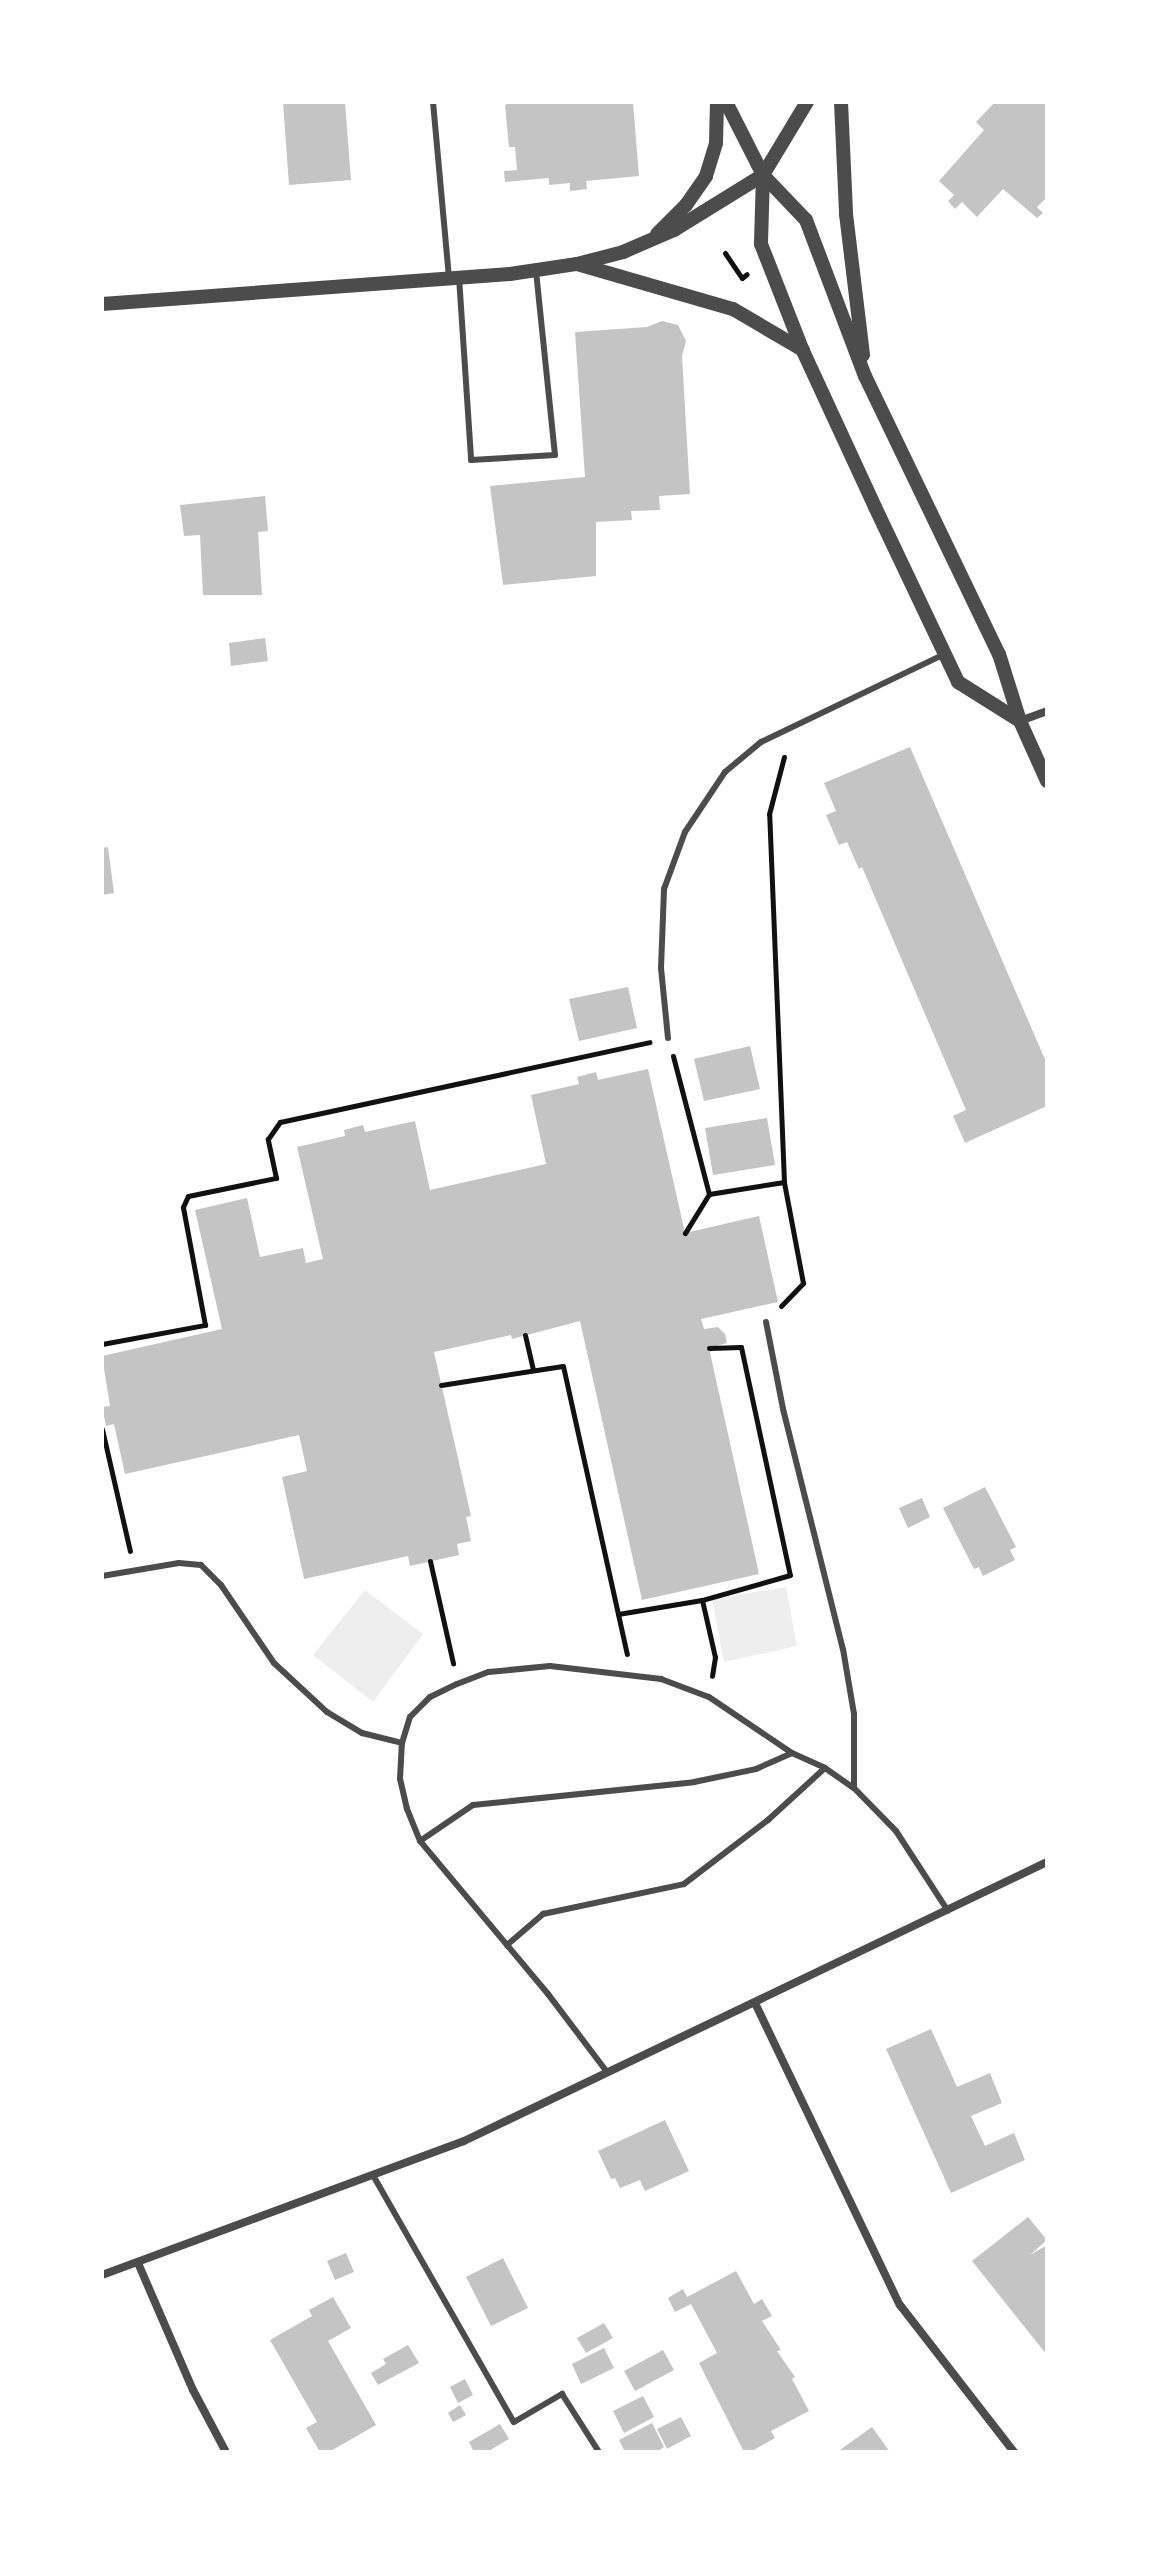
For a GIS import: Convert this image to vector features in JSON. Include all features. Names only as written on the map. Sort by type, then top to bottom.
[{"type":"street","points":[[650,240],[686,205],[706,176],[716,143],[717,102]]},
{"type":"street","points":[[726,102],[763,175],[806,220],[865,376],[999,654],[1020,721],[1047,781]]},
{"type":"street","points":[[102,304],[454,277],[577,264],[650,240],[725,201],[763,175],[807,102]]},
{"type":"street","points":[[841,102],[846,214],[865,376]]},
{"type":"street","points":[[763,175],[761,244],[803,351],[958,682],[1020,721]]},
{"type":"street","points":[[577,264],[733,309],[803,351]]},
{"type":"street","points":[[1020,721],[1047,711]]},
{"type":"street","points":[[102,2275],[374,2177],[464,2141],[1047,1862]]},
{"type":"street","points":[[755,2003],[900,2305],[1014,2452]]},
{"type":"street","points":[[138,2263],[193,2390],[226,2452]]},
{"type":"lane","points":[[433,102],[454,277],[471,460],[555,455],[536,270]]},
{"type":"lane","points":[[668,1038],[661,968],[664,889],[685,832],[725,772],[761,742],[945,654]]},
{"type":"lane","points":[[766,1322],[783,1409],[843,1649],[854,1714],[854,1788]]},
{"type":"lane","points":[[102,1576],[179,1563],[201,1565],[221,1585],[274,1663],[327,1712],[362,1733],[402,1743]]},
{"type":"lane","points":[[607,2072],[420,1841],[400,1779],[402,1743],[410,1717],[430,1697],[457,1684],[489,1672],[550,1666],[661,1679],[709,1697],[792,1753],[825,1768],[854,1788],[896,1831],[948,1911]]},
{"type":"lane","points":[[420,1841],[473,1805],[694,1782],[756,1769],[792,1753]]},
{"type":"lane","points":[[507,1945],[543,1914],[684,1884],[768,1820],[825,1768]]},
{"type":"lane","points":[[374,2177],[514,2422],[562,2394],[599,2452]]},
{"type":"path","points":[[725,253],[742,278],[754,267]]},
{"type":"path","points":[[766,1322],[803,1283],[784,1182],[769,814],[791,729]]},
{"type":"path","points":[[102,1344],[205,1325],[183,1207],[188,1196],[276,1178],[268,1139],[280,1122],[668,1038],[709,1194],[685,1233]]},
{"type":"path","points":[[709,1194],[784,1182]]},
{"type":"path","points":[[525,1335],[533,1370]]},
{"type":"path","points":[[618,1614],[702,1600],[790,1575],[741,1347],[709,1348]]},
{"type":"path","points":[[441,1385],[563,1366],[631,1674]]},
{"type":"path","points":[[102,1429],[135,1571]]},
{"type":"path","points":[[430,1561],[457,1684]]},
{"type":"path","points":[[702,1600],[715,1657],[709,1697]]},
{"type":"shaded area","points":[[786,1587],[797,1646],[724,1662],[712,1599]]},
{"type":"shaded area","points":[[365,1590],[423,1634],[373,1702],[313,1655]]},
{"type":"building","points":[[283,102],[345,102],[351,180],[289,185]]},
{"type":"building","points":[[511,102],[633,102],[639,176],[586,181],[587,189],[570,191],[570,183],[549,185],[549,178],[505,182],[504,171],[517,170],[515,147],[509,147],[505,105]]},
{"type":"building","points":[[995,102],[1047,102],[1047,197],[1037,207],[1043,213],[1037,218],[1003,189],[977,217],[962,202],[955,209],[948,201],[954,195],[939,181],[984,130],[976,122]]},
{"type":"building","points":[[662,321],[678,325],[686,341],[682,356],[690,494],[659,496],[660,510],[631,511],[632,520],[596,522],[596,576],[503,585],[490,486],[585,477],[575,332],[647,327]]},
{"type":"building","points":[[265,496],[268,531],[258,532],[262,595],[203,595],[200,535],[184,536],[180,505]]},
{"type":"building","points":[[265,638],[268,661],[231,666],[229,643]]},
{"type":"building","points":[[910,747],[1047,1064],[1047,1106],[965,1143],[953,1116],[966,1110],[862,867],[859,869],[847,842],[839,845],[826,815],[836,811],[824,783]]},
{"type":"building","points":[[108,847],[114,893],[102,895],[102,848]]},
{"type":"building","points":[[628,987],[637,1028],[579,1041],[569,999]]},
{"type":"building","points":[[750,1046],[760,1089],[704,1101],[694,1059]]},
{"type":"building","points":[[648,1069],[685,1233],[759,1216],[778,1302],[701,1319],[704,1329],[718,1327],[725,1334],[727,1343],[709,1348],[759,1574],[642,1600],[580,1321],[512,1339],[511,1335],[434,1352],[471,1516],[466,1517],[471,1541],[457,1544],[459,1555],[410,1566],[408,1556],[304,1579],[282,1477],[307,1471],[299,1435],[125,1474],[114,1424],[106,1426],[102,1407],[110,1406],[102,1356],[222,1329],[195,1210],[247,1198],[260,1257],[303,1248],[306,1263],[323,1259],[297,1147],[345,1136],[344,1130],[363,1125],[365,1132],[415,1121],[430,1190],[546,1164],[531,1095],[579,1084],[577,1077],[596,1072],[598,1080]]},
{"type":"building","points":[[767,1118],[775,1165],[713,1175],[705,1128]]},
{"type":"building","points":[[985,1487],[1016,1547],[1010,1550],[1015,1560],[983,1576],[979,1567],[974,1569],[943,1508]]},
{"type":"building","points":[[922,1498],[930,1517],[908,1528],[899,1508]]},
{"type":"building","points":[[931,2029],[957,2087],[990,2073],[1002,2103],[971,2116],[985,2146],[1014,2133],[1025,2160],[951,2193],[886,2049]]},
{"type":"building","points":[[665,2120],[689,2171],[645,2191],[640,2180],[620,2188],[615,2178],[611,2179],[598,2151]]},
{"type":"building","points":[[1028,2217],[1047,2240],[1030,2255],[1047,2245],[1047,2355],[972,2261]]},
{"type":"building","points":[[346,2253],[354,2272],[335,2280],[327,2261]]},
{"type":"building","points":[[503,2258],[528,2308],[491,2326],[466,2277]]},
{"type":"building","points":[[736,2271],[754,2304],[762,2299],[772,2316],[762,2321],[781,2350],[777,2351],[795,2377],[792,2379],[809,2411],[771,2431],[775,2438],[750,2452],[744,2452],[699,2363],[717,2353],[691,2304],[675,2312],[668,2298],[683,2289],[687,2297]]},
{"type":"building","points":[[333,2297],[351,2328],[328,2341],[376,2425],[329,2452],[320,2452],[306,2428],[317,2422],[270,2340],[312,2316],[309,2310]]},
{"type":"building","points":[[604,2323],[613,2338],[586,2353],[577,2338]]},
{"type":"building","points":[[408,2345],[419,2363],[378,2385],[371,2373],[386,2364],[383,2359]]},
{"type":"building","points":[[604,2348],[614,2368],[581,2384],[572,2364]]},
{"type":"building","points":[[663,2350],[674,2370],[635,2391],[624,2371]]},
{"type":"building","points":[[465,2379],[473,2395],[458,2403],[450,2387]]},
{"type":"building","points":[[643,2396],[654,2417],[624,2433],[613,2411]]},
{"type":"building","points":[[460,2405],[466,2415],[453,2422],[448,2413]]},
{"type":"building","points":[[681,2417],[691,2436],[667,2449],[657,2429]]},
{"type":"building","points":[[652,2423],[664,2447],[656,2452],[625,2452],[619,2440]]},
{"type":"building","points":[[500,2424],[509,2439],[487,2452],[474,2452],[469,2442]]},
{"type":"building","points":[[872,2427],[890,2452],[837,2452]]}]
